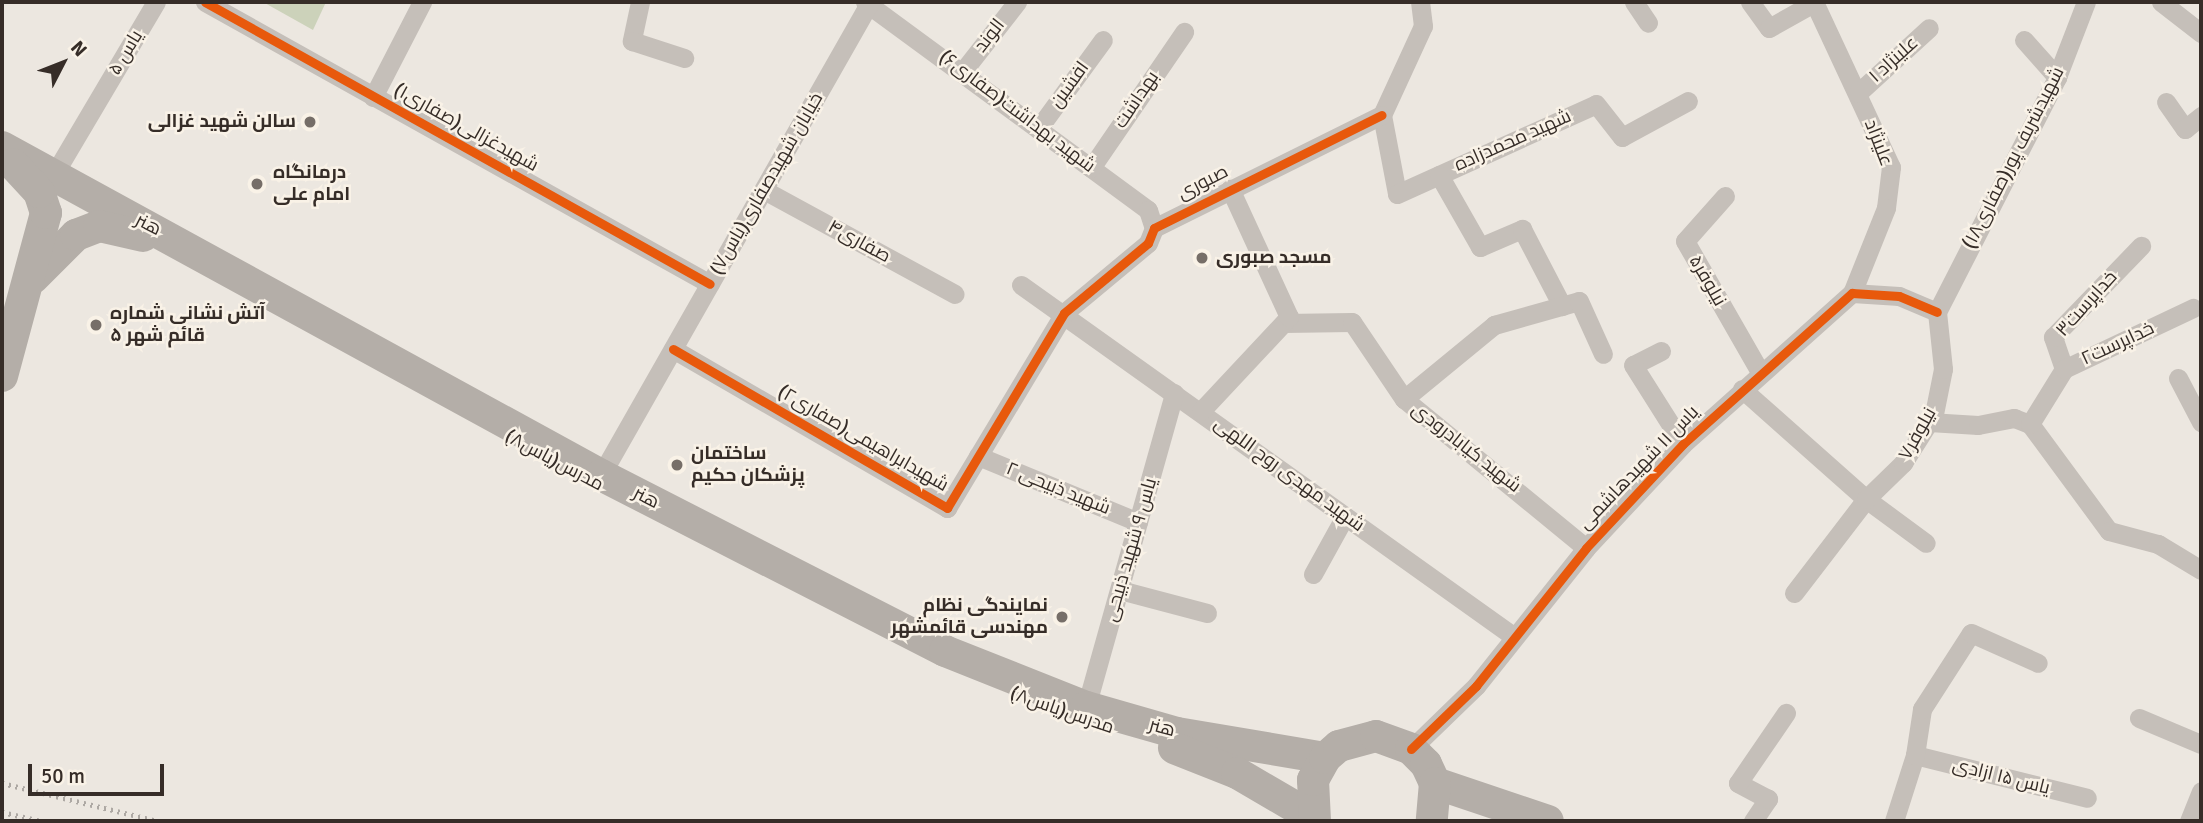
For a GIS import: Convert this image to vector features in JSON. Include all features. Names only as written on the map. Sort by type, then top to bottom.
[{"type":"main road","name":"هنر","points":[[2,147],[601,475],[945,651],[1086,707],[1177,733],[1325,758]]},
{"type":"main road","name":"مدرس(یاس۸)","points":[[2,153],[44,202],[45,232],[2,376]]},
{"type":"main road","name":"مدرس(یاس۸)","points":[[33,278],[76,235],[99,226],[127,228],[944,665],[1062,713],[1173,748]]},
{"type":"main road","points":[[1315,820],[1313,780],[1325,758],[1348,742],[1376,736],[1411,749],[1435,783],[1548,821]]},
{"type":"main road","name":"هنر","points":[[1173,748],[1237,773],[1315,820]]},
{"type":"main road","points":[[1432,821],[1435,783]]},
{"type":"street","name":"یاس ۵","points":[[53,176],[156,2]]},
{"type":"street","name":"شهیدغزالی(صفاری۱)","points":[[205,2],[710,284]]},
{"type":"street","points":[[373,97],[422,2]]},
{"type":"street","points":[[640,2],[632,41],[684,58]]},
{"type":"street","name":"شهید بهداشت(صفاری۶)","points":[[868,2],[1148,210],[1154,228]]},
{"type":"street","name":"خیابان شهیدصفاری(یاس۷)","points":[[601,475],[868,2]]},
{"type":"street","name":"الوند","points":[[963,71],[1017,2]]},
{"type":"street","points":[[1382,115],[1423,26],[1420,2]]},
{"type":"street","points":[[1634,2],[1648,23]]},
{"type":"street","points":[[1750,2],[1769,28],[1812,3]]},
{"type":"street","name":"شهیدشریف پور(صفاری۱۸)","points":[[1937,312],[2057,77],[2086,2]]},
{"type":"street","points":[[2161,2],[2201,31]]},
{"type":"street","name":"علینژاد","points":[[1812,3],[1858,93],[1891,167],[1886,208],[1852,293]]},
{"type":"street","name":"علینژاد ۱","points":[[1858,93],[1929,28]]},
{"type":"street","name":"بهداشت","points":[[1091,168],[1184,32]]},
{"type":"street","name":"افشین","points":[[1038,130],[1103,40]]},
{"type":"street","points":[[2024,40],[2057,77]]},
{"type":"street","name":"شهید محمدزاده","points":[[1382,115],[1397,194],[1596,104],[1622,137],[1688,101]]},
{"type":"street","points":[[2166,102],[2185,128],[2201,116]]},
{"type":"street","name":"صبوری","points":[[1064,313],[1148,243],[1154,228],[1382,115]]},
{"type":"street","points":[[1439,175],[1480,247],[1522,229],[1562,306]]},
{"type":"street","points":[[1200,411],[1289,317],[1230,189]]},
{"type":"street","name":"صفاری۴","points":[[764,190],[955,294]]},
{"type":"street","name":"نیلوفر۵","points":[[1725,196],[1685,241],[1760,372]]},
{"type":"street","name":"خداپرست۳","points":[[2064,369],[2053,337],[2141,246]]},
{"type":"street","name":"شهید مهدی روح اللهی","points":[[1021,285],[1064,313],[1513,636]]},
{"type":"street","points":[[1852,293],[1899,296],[1937,312]]},
{"type":"street","name":"یاس ۱۱ شهیدهاشمی","points":[[1411,749],[1476,686],[1513,636],[1586,548],[1684,444],[1760,372],[1852,293]]},
{"type":"street","points":[[1404,399],[1494,325],[1579,301],[1603,354]]},
{"type":"street","name":"خداپرست۲","points":[[2030,424],[2064,369],[2193,309]]},
{"type":"street","name":"نیلوفر۷","points":[[1794,593],[1866,499],[1903,463],[1928,422],[1942,369],[1937,312]]},
{"type":"street","name":"شهیدابراهیمی(صفاری۲)","points":[[673,349],[947,508],[1064,313]]},
{"type":"street","name":"شهید کیابادرودی","points":[[1284,323],[1352,322],[1404,399],[1586,548]]},
{"type":"street","points":[[1661,351],[1633,365],[1684,444]]},
{"type":"street","points":[[2178,379],[2201,422]]},
{"type":"street","points":[[1742,389],[1866,499],[1927,543]]},
{"type":"street","name":"یاس ۹ شهید ذبیحی","points":[[1086,707],[1174,393]]},
{"type":"street","points":[[1928,422],[1978,425],[2014,418],[2030,424],[2109,531],[2158,544],[2201,569]]},
{"type":"street","name":"شهید ذبیحی ۲","points":[[978,456],[1138,522]]},
{"type":"street","points":[[1313,574],[1345,516]]},
{"type":"street","points":[[1120,590],[1207,613]]},
{"type":"street","points":[[1894,821],[1915,755],[1922,709],[1971,633],[2038,663]]},
{"type":"street","points":[[1753,821],[1768,800],[1738,783],[1786,713]]},
{"type":"street","points":[[2139,718],[2201,744]]},
{"type":"street","name":"یاس ۱۵ ازادی","points":[[1915,755],[2087,798]]},
{"type":"street","points":[[2189,821],[2201,791]]},
{"type":"green space","points":[[263,2],[326,2],[313,30]]},
{"type":"railway","points":[[2,783],[158,821]]},
{"type":"railway","points":[[2,812],[40,821]]},
{"type":"cycle path","points":[[205,2],[710,284]]},
{"type":"cycle path","points":[[673,349],[947,508],[1064,313],[1148,243],[1154,228],[1382,115]]},
{"type":"cycle path","points":[[1411,749],[1476,686],[1586,548],[1683,444],[1852,293],[1899,296],[1937,312]]},
{"type":"place","name":"سالن شهید غزالی","points":[[310,122]]},
{"type":"place","name":"درمانگاه امام علی","points":[[257,184]]},
{"type":"place","name":"مسجد صبوری","points":[[1202,258]]},
{"type":"place","name":"آتش نشانی شماره ۵ قائم شهر","points":[[96,325]]},
{"type":"place","name":"ساختمان پزشکان حکیم","points":[[677,465]]},
{"type":"place","name":"نمایندگی نظام مهندسی قائمشهر","points":[[1062,617]]}]
